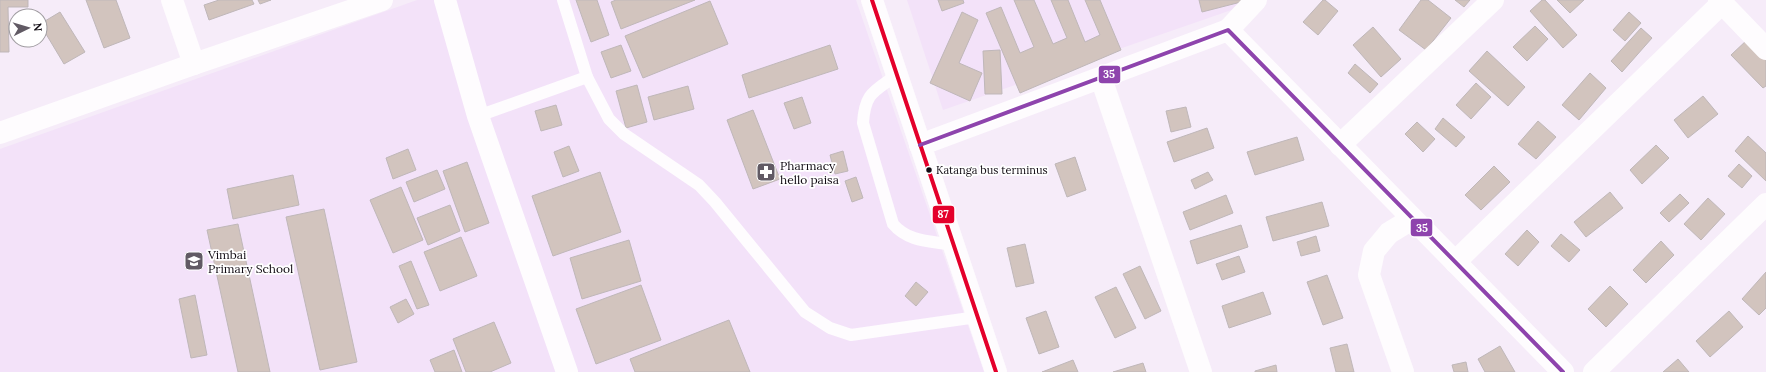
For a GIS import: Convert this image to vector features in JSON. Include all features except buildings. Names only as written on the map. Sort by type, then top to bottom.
[{"type":"street","points":[[172,0],[194,64]]},
{"type":"street","points":[[0,133],[194,64],[382,0]]},
{"type":"street","points":[[445,0],[478,116],[567,372]]},
{"type":"street","points":[[872,0],[898,74],[920,145],[996,372]]},
{"type":"street","points":[[920,145],[1228,30],[1256,0]]},
{"type":"street","points":[[1340,145],[1493,0]]},
{"type":"street","points":[[1455,262],[1721,2],[1766,49]]},
{"type":"street","points":[[1228,30],[1562,372]]},
{"type":"street","points":[[1101,78],[1200,372]]},
{"type":"street","points":[[1594,372],[1766,204]]},
{"type":"street","points":[[1403,372],[1369,275],[1374,250],[1389,233],[1412,219]]},
{"type":"lane","points":[[563,0],[587,78],[609,119],[624,134],[698,185],[715,202],[805,312],[830,328],[851,335],[977,317]]},
{"type":"lane","points":[[898,74],[868,96],[864,106],[863,123],[893,224],[901,233],[910,238],[953,245]]},
{"type":"lane","points":[[478,116],[587,78]]},
{"type":"shaded area","points":[[417,0],[856,0],[984,372],[0,372],[0,149]]},
{"type":"shaded area","points":[[907,0],[1250,0],[1246,5],[943,110]]},
{"type":"transit line","name":"87","points":[[872,0],[996,372]]},
{"type":"transit line","name":"35","points":[[920,145],[1228,30],[1563,372]]},
{"type":"place","name":"Katanga bus terminus","points":[[929,170]]},
{"type":"place","name":"Pharmacy hello paisa","points":[[766,172]]},
{"type":"place","name":"Vimbai Primary School","points":[[194,261]]}]
